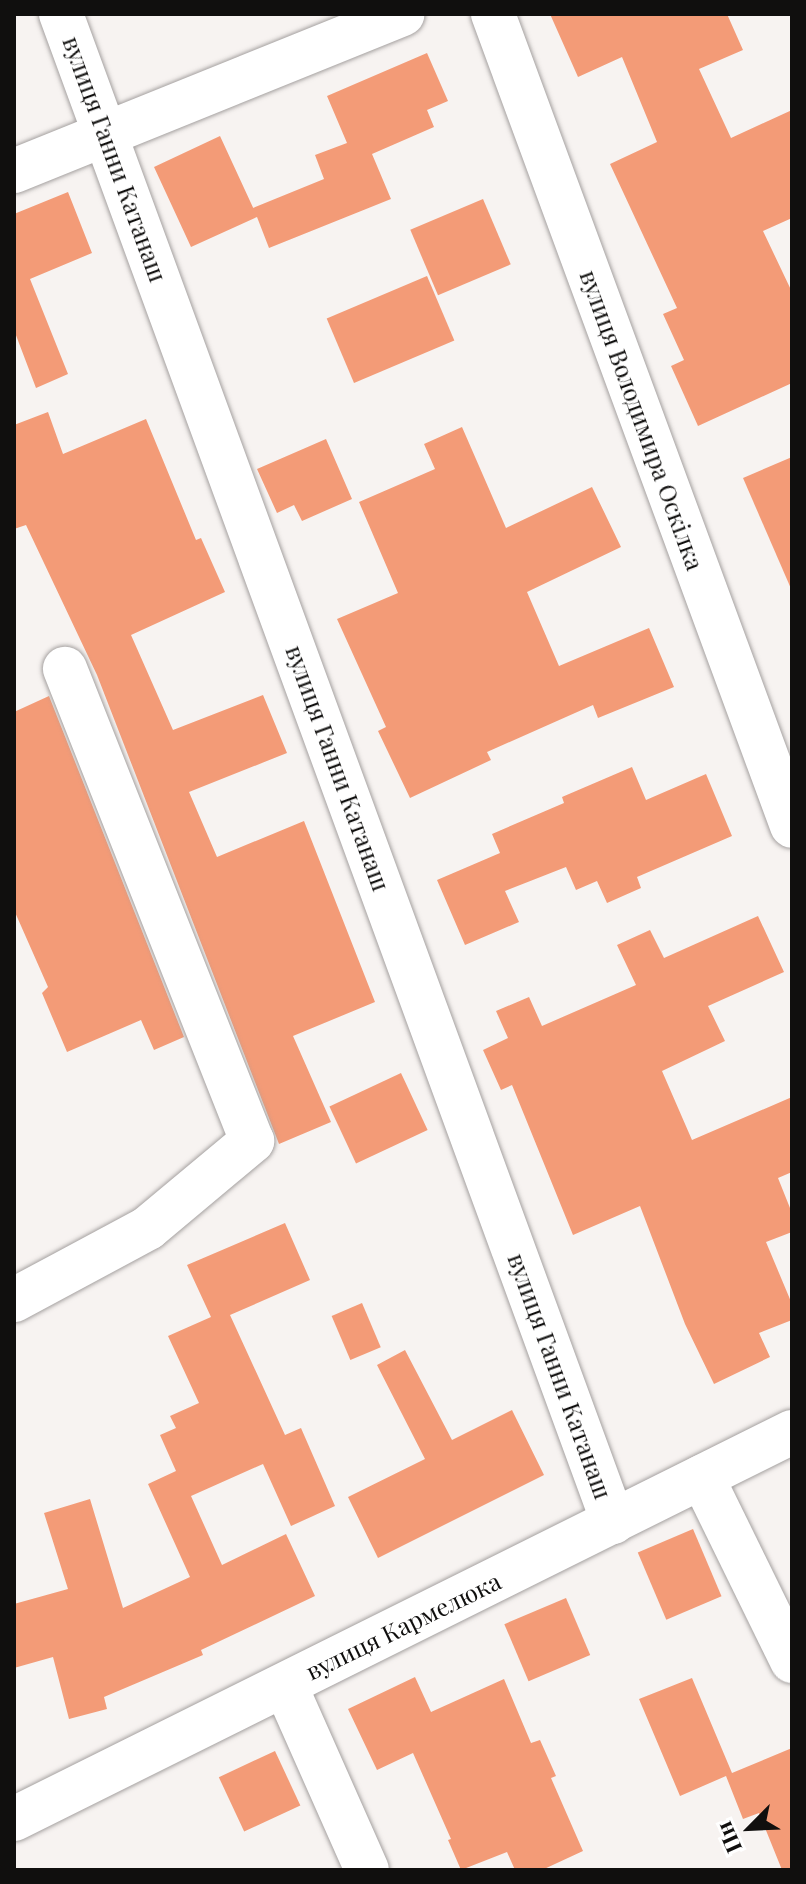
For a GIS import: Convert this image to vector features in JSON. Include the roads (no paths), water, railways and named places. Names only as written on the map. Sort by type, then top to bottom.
[{"type":"street","name":"вулиця Ганни Катанаш","points":[[61,14],[613,1522]]},
{"type":"street","points":[[14,171],[402,14]]},
{"type":"street","name":"вулиця Володимира Оскілка","points":[[493,14],[792,826]]},
{"type":"street","points":[[14,1300],[148,1228],[252,1141],[65,669]]},
{"type":"street","name":"вулиця Кармелюка","points":[[14,1819],[792,1432]]},
{"type":"street","points":[[702,1477],[792,1661]]},
{"type":"street","points":[[285,1685],[367,1870]]}]
